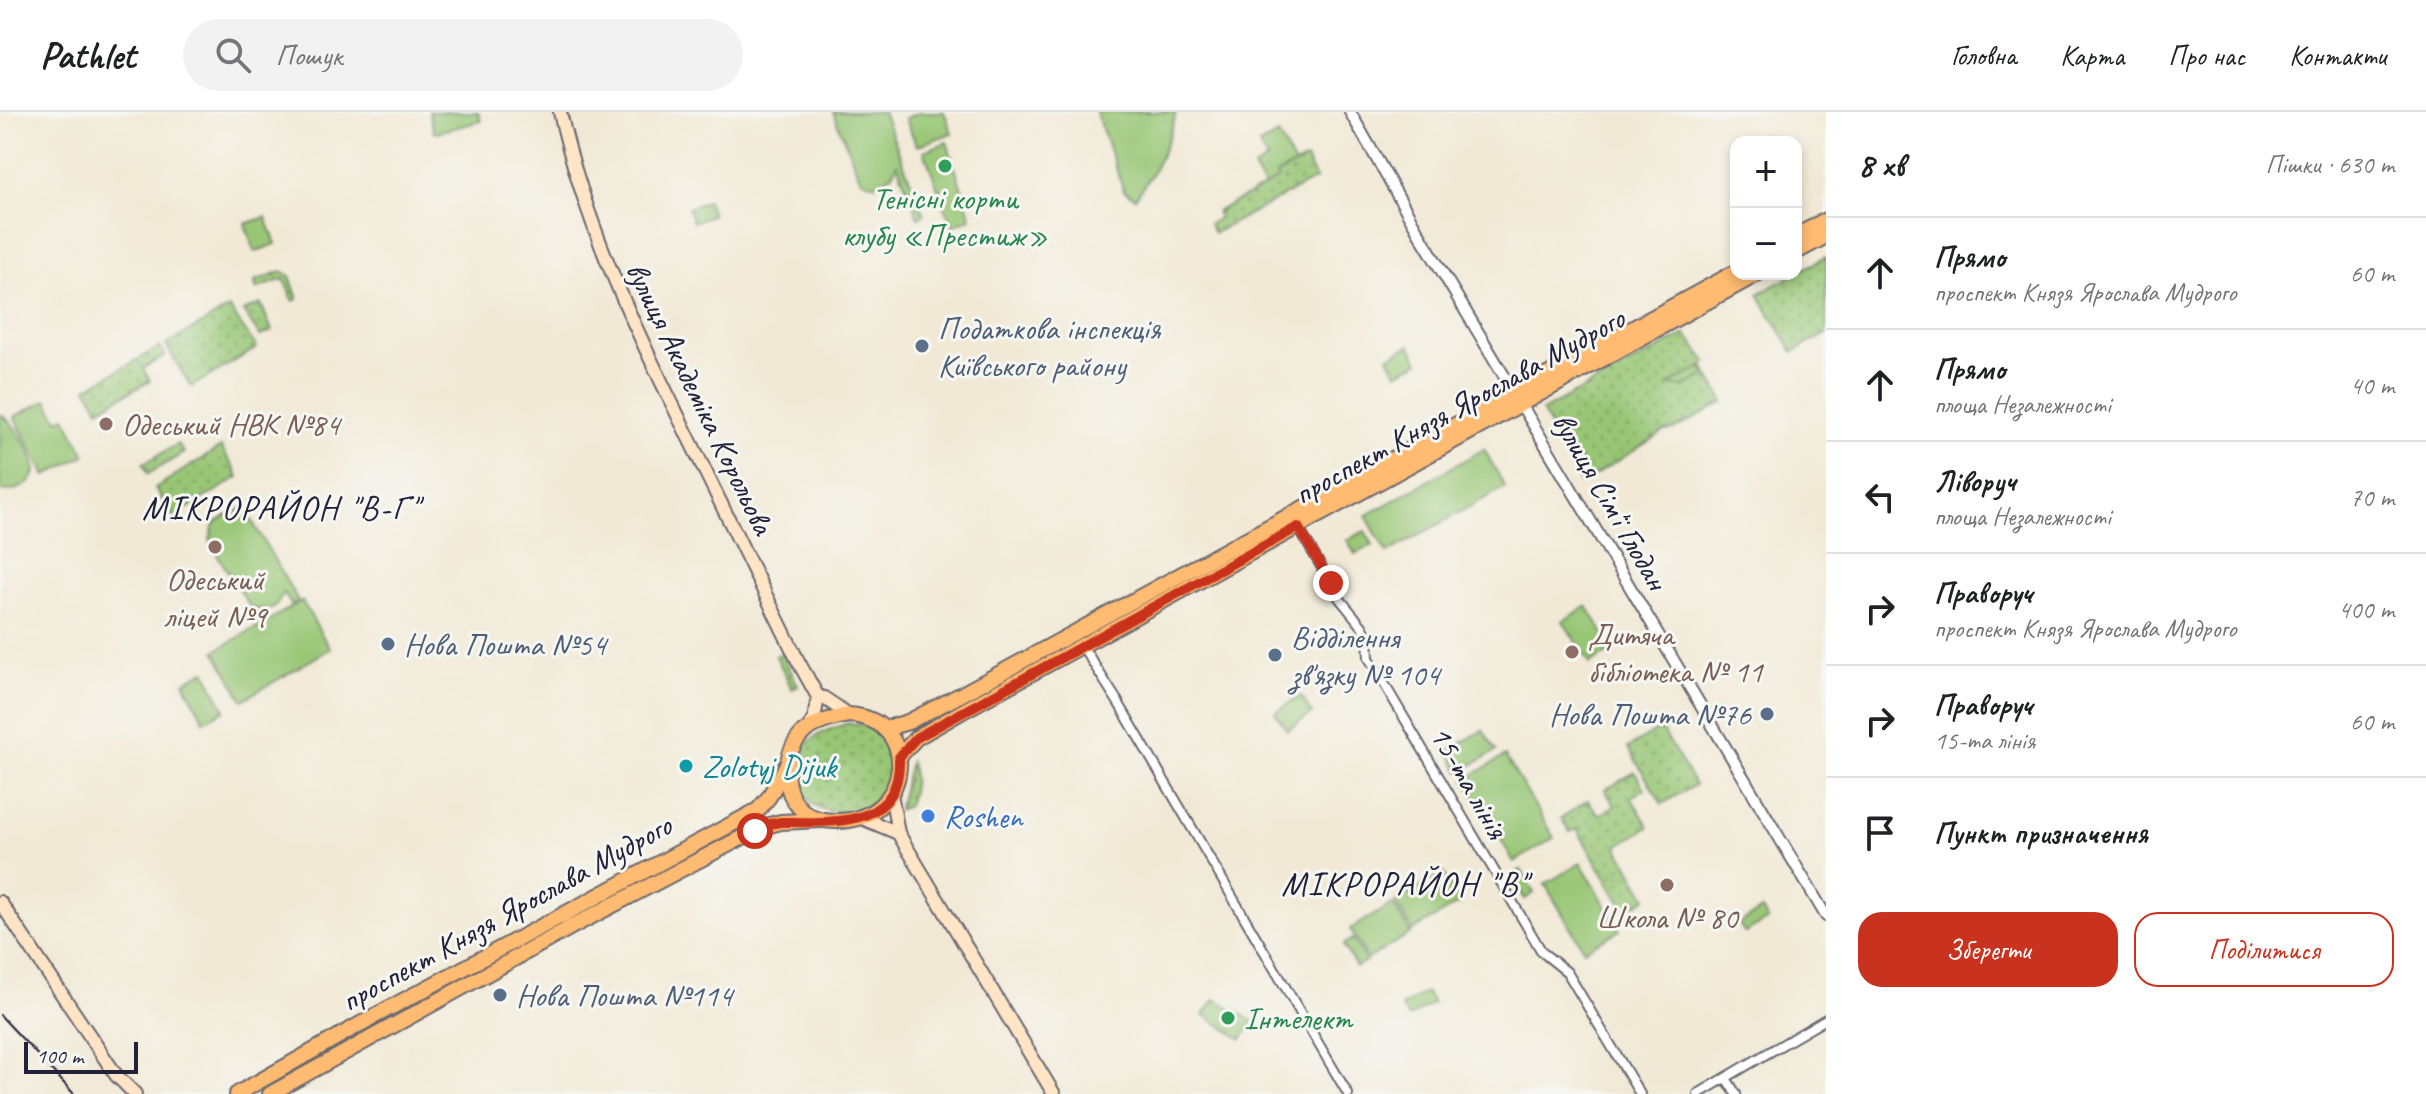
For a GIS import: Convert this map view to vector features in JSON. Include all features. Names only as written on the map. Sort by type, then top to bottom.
[{"type":"main road","name":"вулиця Академіка Корольова","points":[[560,112],[576,176],[605,259],[662,384],[818,697]]},
{"type":"main road","points":[[1802,233],[1826,220]]},
{"type":"main road","points":[[1802,249],[1826,236]]},
{"type":"main road","name":"проспект Князя Ярослава Мудрого","points":[[1519,398],[1730,275]]},
{"type":"main road","name":"проспект Князя Ярослава Мудрого","points":[[884,729],[908,722],[1745,280]]},
{"type":"main road","name":"проспект Князя Ярослава Мудрого","points":[[899,757],[916,738],[1082,646],[1294,520]]},
{"type":"main road","points":[[849,715],[818,697],[814,719],[790,752],[786,766],[792,797],[800,809],[821,820],[862,818],[898,833]]},
{"type":"main road","points":[[807,730],[833,718],[849,715],[866,718],[884,729],[892,739],[899,757],[898,777],[884,803],[862,818]]},
{"type":"main road","name":"проспект Князя Ярослава Мудрого","points":[[237,1094],[380,1013],[758,810],[786,766]]},
{"type":"main road","points":[[891,793],[898,833],[1054,1094]]},
{"type":"main road","name":"проспект Князя Ярослава Мудрого","points":[[270,1094],[575,925],[762,827],[781,822],[821,820]]},
{"type":"main road","points":[[0,902],[116,1075],[135,1094]]},
{"type":"main road","points":[[116,1075],[119,1094]]},
{"type":"street","name":"вулиця Сім'ї Глодан","points":[[1350,112],[1826,916]]},
{"type":"street","name":"15-та лінія","points":[[1294,520],[1340,599],[1362,626],[1368,637],[1369,658],[1542,952],[1567,972],[1640,1094]]},
{"type":"street","points":[[1073,633],[1118,702],[1348,1094]]},
{"type":"street","points":[[1698,1094],[1826,1019]]},
{"type":"street","points":[[1726,1078],[1736,1094]]},
{"type":"green space","points":[[429,112],[478,112],[481,121],[434,133]]},
{"type":"green space","points":[[833,112],[883,112],[924,215],[918,217],[897,164],[891,175],[882,182],[866,182],[860,178]]},
{"type":"green space","points":[[920,112],[944,112],[952,133],[917,146],[905,118]]},
{"type":"green space","points":[[1096,112],[1176,112],[1160,157],[1135,198],[1124,191]]},
{"type":"green space","points":[[1278,135],[1295,165],[1276,175],[1278,179],[1264,187],[1253,168],[1267,160],[1259,145]]},
{"type":"green space","points":[[947,142],[971,218],[952,226],[924,151]]},
{"type":"green space","points":[[1306,159],[1316,179],[1214,233],[1209,224],[1219,218],[1216,212],[1264,187],[1276,175]]},
{"type":"green space","points":[[707,201],[712,215],[693,222],[688,208]]},
{"type":"green space","points":[[266,217],[276,244],[255,252],[245,224]]},
{"type":"green space","points":[[1826,257],[1826,334],[1793,352],[1758,294],[1784,280],[1802,280],[1802,270]]},
{"type":"green space","points":[[282,271],[290,276],[298,299],[293,301],[284,279],[256,289],[255,281]]},
{"type":"green space","points":[[261,304],[272,331],[260,336],[243,311]]},
{"type":"green space","points":[[229,308],[257,348],[191,387],[166,345]]},
{"type":"green space","points":[[1686,334],[1707,362],[1703,366],[1724,402],[1673,430],[1665,431],[1581,484],[1542,411]]},
{"type":"green space","points":[[1410,345],[1419,362],[1397,373],[1388,357]]},
{"type":"green space","points":[[160,347],[165,356],[143,368],[150,381],[99,409],[87,388]]},
{"type":"green space","points":[[1701,367],[1706,375],[1684,387],[1669,385]]},
{"type":"green space","points":[[47,400],[58,420],[65,417],[85,455],[46,476],[14,417]]},
{"type":"green space","points":[[0,415],[20,435],[35,469],[25,485],[6,491],[0,490]]},
{"type":"green space","points":[[178,444],[184,453],[148,474],[143,464]]},
{"type":"green space","points":[[221,447],[239,477],[173,517],[155,488]]},
{"type":"green space","points":[[1484,449],[1505,487],[1387,553],[1366,516]]},
{"type":"green space","points":[[244,507],[298,601],[291,605],[284,593],[274,608],[257,610],[250,607],[213,548],[210,539],[214,524],[227,515],[239,516],[237,511]]},
{"type":"green space","points":[[1365,531],[1373,545],[1355,554],[1347,540]]},
{"type":"green space","points":[[302,601],[330,649],[243,700],[215,651]]},
{"type":"green space","points":[[1587,606],[1613,650],[1590,664],[1563,621]]},
{"type":"green space","points":[[782,653],[798,686],[792,689],[776,656]]},
{"type":"green space","points":[[205,671],[225,710],[204,721],[184,682]]},
{"type":"green space","points":[[1301,696],[1312,714],[1287,730],[1275,712]]},
{"type":"green space","points":[[849,723],[873,730],[887,742],[893,759],[891,777],[882,793],[867,806],[847,812],[823,809],[813,804],[799,789],[796,779],[798,759],[814,738]]},
{"type":"green space","points":[[1661,728],[1695,785],[1662,804],[1628,748]]},
{"type":"green space","points":[[1483,730],[1496,751],[1460,772],[1448,751]]},
{"type":"green space","points":[[1505,756],[1554,838],[1514,862],[1465,780]]},
{"type":"green space","points":[[910,762],[913,779],[908,806],[898,810]]},
{"type":"green space","points":[[1635,772],[1645,789],[1631,797],[1649,827],[1617,846],[1647,898],[1625,911],[1577,829],[1570,832],[1561,818],[1588,800],[1599,815],[1615,806],[1605,790]]},
{"type":"green space","points":[[1581,863],[1620,930],[1584,950],[1545,884]]},
{"type":"green space","points":[[1521,870],[1534,893],[1525,899],[1511,876]]},
{"type":"green space","points":[[1443,873],[1461,902],[1413,931],[1395,902]]},
{"type":"green space","points":[[1393,904],[1411,933],[1368,959],[1350,929]]},
{"type":"green space","points":[[1762,910],[1768,920],[1745,933],[1739,924]]},
{"type":"green space","points":[[1353,939],[1366,961],[1356,967],[1343,945]]},
{"type":"green space","points":[[1426,992],[1433,1003],[1409,1018],[1401,1007]]},
{"type":"green space","name":"Інтелект","points":[[1215,999],[1253,1021],[1242,1039],[1204,1015]]},
{"type":"tram line","points":[[0,1015],[74,1094]]},
{"type":"place","name":"Тенісні корти клубу «Престиж»","points":[[945,166]]},
{"type":"place","name":"Податкова інспекція Київського району","points":[[922,346]]},
{"type":"place","name":"Одеський НВК №84","points":[[106,424]]},
{"type":"place","name":"Одеський ліцей №9","points":[[215,547]]},
{"type":"place","name":"Нова Пошта №54","points":[[388,644]]},
{"type":"place","name":"Дитяча бібліотека № 11","points":[[1572,652]]},
{"type":"place","name":"Відділення зв'язку № 104","points":[[1275,655]]},
{"type":"place","name":"Нова Пошта №76","points":[[1767,714]]},
{"type":"place","name":"Zolotyj Dijuk","points":[[686,766]]},
{"type":"place","name":"Roshen","points":[[928,816]]},
{"type":"place","name":"Школа № 80","points":[[1667,885]]},
{"type":"place","name":"Нова Пошта №114","points":[[500,995]]},
{"type":"place","name":"Інтелект","points":[[1228,1018]]},
{"type":"district","name":"МІКРОРАЙОН \"В-Г\"","points":[[281,507]]},
{"type":"district","name":"МІКРОРАЙОН \"В\"","points":[[1405,883]]},
{"type":"route","points":[[755,831],[781,822],[862,818],[884,803],[898,777],[899,757],[916,738],[1298,527],[1331,583]]}]
